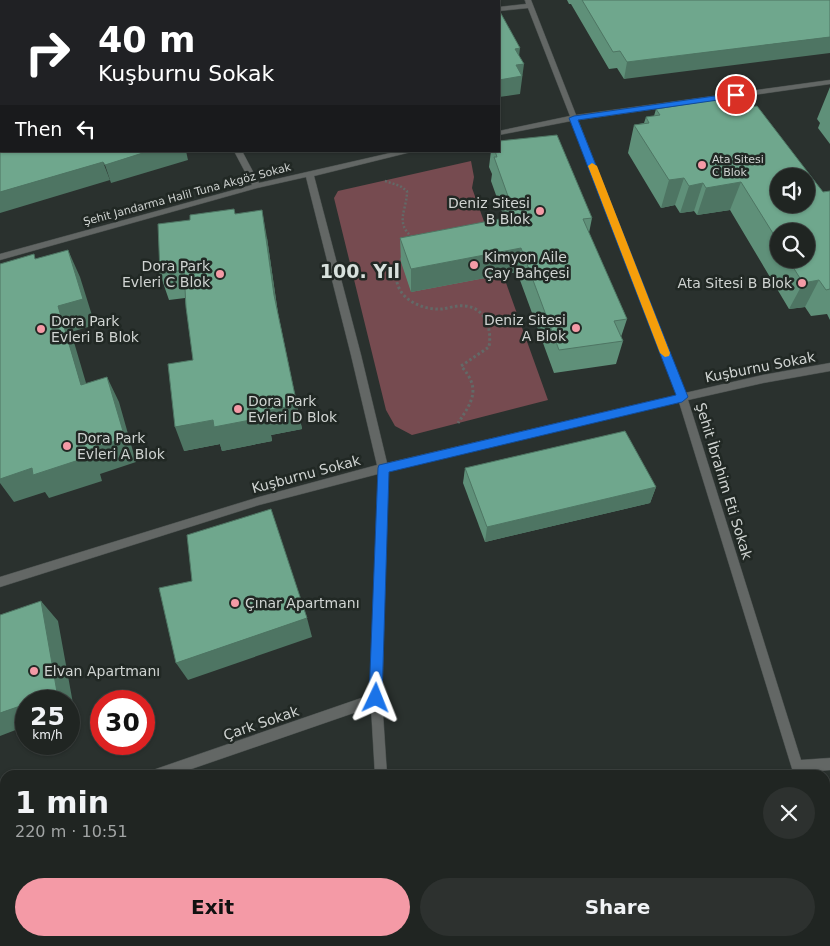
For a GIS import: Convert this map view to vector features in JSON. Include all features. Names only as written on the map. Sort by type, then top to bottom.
[{"type":"street","points":[[500,9],[529,3]]},
{"type":"street","name":"Şehit İbrahim Eti Sokak","points":[[529,3],[682,397],[798,770]]},
{"type":"street","points":[[500,133],[574,118],[830,82]]},
{"type":"street","points":[[239,152],[257,186]]},
{"type":"street","name":"Şehit Jandarma Halil Tuna Akgöz Sokak","points":[[0,257],[257,186],[406,152]]},
{"type":"street","points":[[309,173],[354,345],[383,468],[376,698],[381,770]]},
{"type":"street","name":"Kuşburnu Sokak","points":[[0,582],[259,501],[383,468],[682,397],[763,379],[830,367]]},
{"type":"street","name":"Çark Sokak","points":[[170,770],[376,698]]},
{"type":"street","points":[[803,770],[830,764]]},
{"type":"path","points":[[385,181],[400,186],[406,191],[408,199],[403,207],[403,228],[416,240]]},
{"type":"path","points":[[404,256],[398,263],[396,276],[398,288],[406,299],[435,309],[466,306],[478,310],[485,317],[489,325],[489,347],[461,366],[470,376],[474,385],[468,408],[458,423]]},
{"type":"shaded area","points":[[471,161],[474,177],[472,188],[548,400],[412,435],[395,426],[386,410],[334,198],[338,191]]},
{"type":"building","points":[[582,0],[830,0],[830,37],[627,62],[620,51],[613,52]]},
{"type":"building","points":[[500,12],[520,48],[515,49],[524,64],[516,65],[522,76],[500,80]]},
{"type":"building","points":[[719,99],[723,105],[740,102],[744,108],[757,106],[805,168],[770,168],[770,213],[815,213],[815,182],[823,192],[830,191],[830,289],[826,290],[819,280],[803,283],[794,268],[815,268],[815,223],[770,223],[770,229],[741,182],[706,188],[703,183],[689,186],[684,178],[669,180],[634,125],[649,123],[646,117],[660,115],[656,109]]},
{"type":"building","points":[[557,135],[592,218],[583,219],[627,319],[614,321],[623,341],[559,350],[521,248],[411,269],[400,238],[510,217],[504,199],[509,199],[494,157],[497,157],[495,152],[500,152],[500,141]]},
{"type":"building","points":[[0,152],[146,152],[105,165],[103,162],[0,192]]},
{"type":"building","points":[[234,209],[235,214],[262,210],[274,295],[297,405],[265,411],[266,417],[214,427],[213,420],[175,427],[168,364],[193,360],[186,307],[184,270],[160,274],[158,224],[190,220],[190,215]]},
{"type":"building","points":[[68,250],[83,299],[58,306],[81,385],[107,377],[125,438],[87,450],[88,457],[33,475],[32,468],[0,479],[0,264],[34,254],[35,259]]},
{"type":"building","points":[[625,431],[656,487],[487,527],[465,468]]},
{"type":"building","name":"Çınar Apartmanı","points":[[271,509],[307,618],[176,663],[159,588],[192,581],[187,535]]},
{"type":"building","points":[[41,601],[57,690],[15,690],[15,708],[0,713],[0,615]]},
{"type":"slow traffic","points":[[592,166],[665,353]]},
{"type":"place","name":"Ata Sitesi C Blok","points":[[702,165]]},
{"type":"place","name":"Deniz Sitesi B Blok","points":[[540,211]]},
{"type":"place","name":"Kimyon Aile Çay Bahçesi","points":[[474,265]]},
{"type":"place","name":"Dora Park Evleri C Blok","points":[[220,274]]},
{"type":"place","name":"Ata Sitesi B Blok","points":[[802,283]]},
{"type":"place","name":"Deniz Sitesi A Blok","points":[[576,328]]},
{"type":"place","name":"Dora Park Evleri B Blok","points":[[41,329]]},
{"type":"place","name":"Dora Park Evleri D Blok","points":[[238,409]]},
{"type":"place","name":"Dora Park Evleri A Blok","points":[[67,446]]},
{"type":"place","name":"Çınar Apartmanı","points":[[235,603]]},
{"type":"place","name":"Elvan Apartmanı","points":[[34,671]]},
{"type":"district","name":"100. Yıl","points":[[360,271]]},
{"type":"route","points":[[376,698],[383,468],[467,450],[682,397],[574,118],[736,95]]}]
